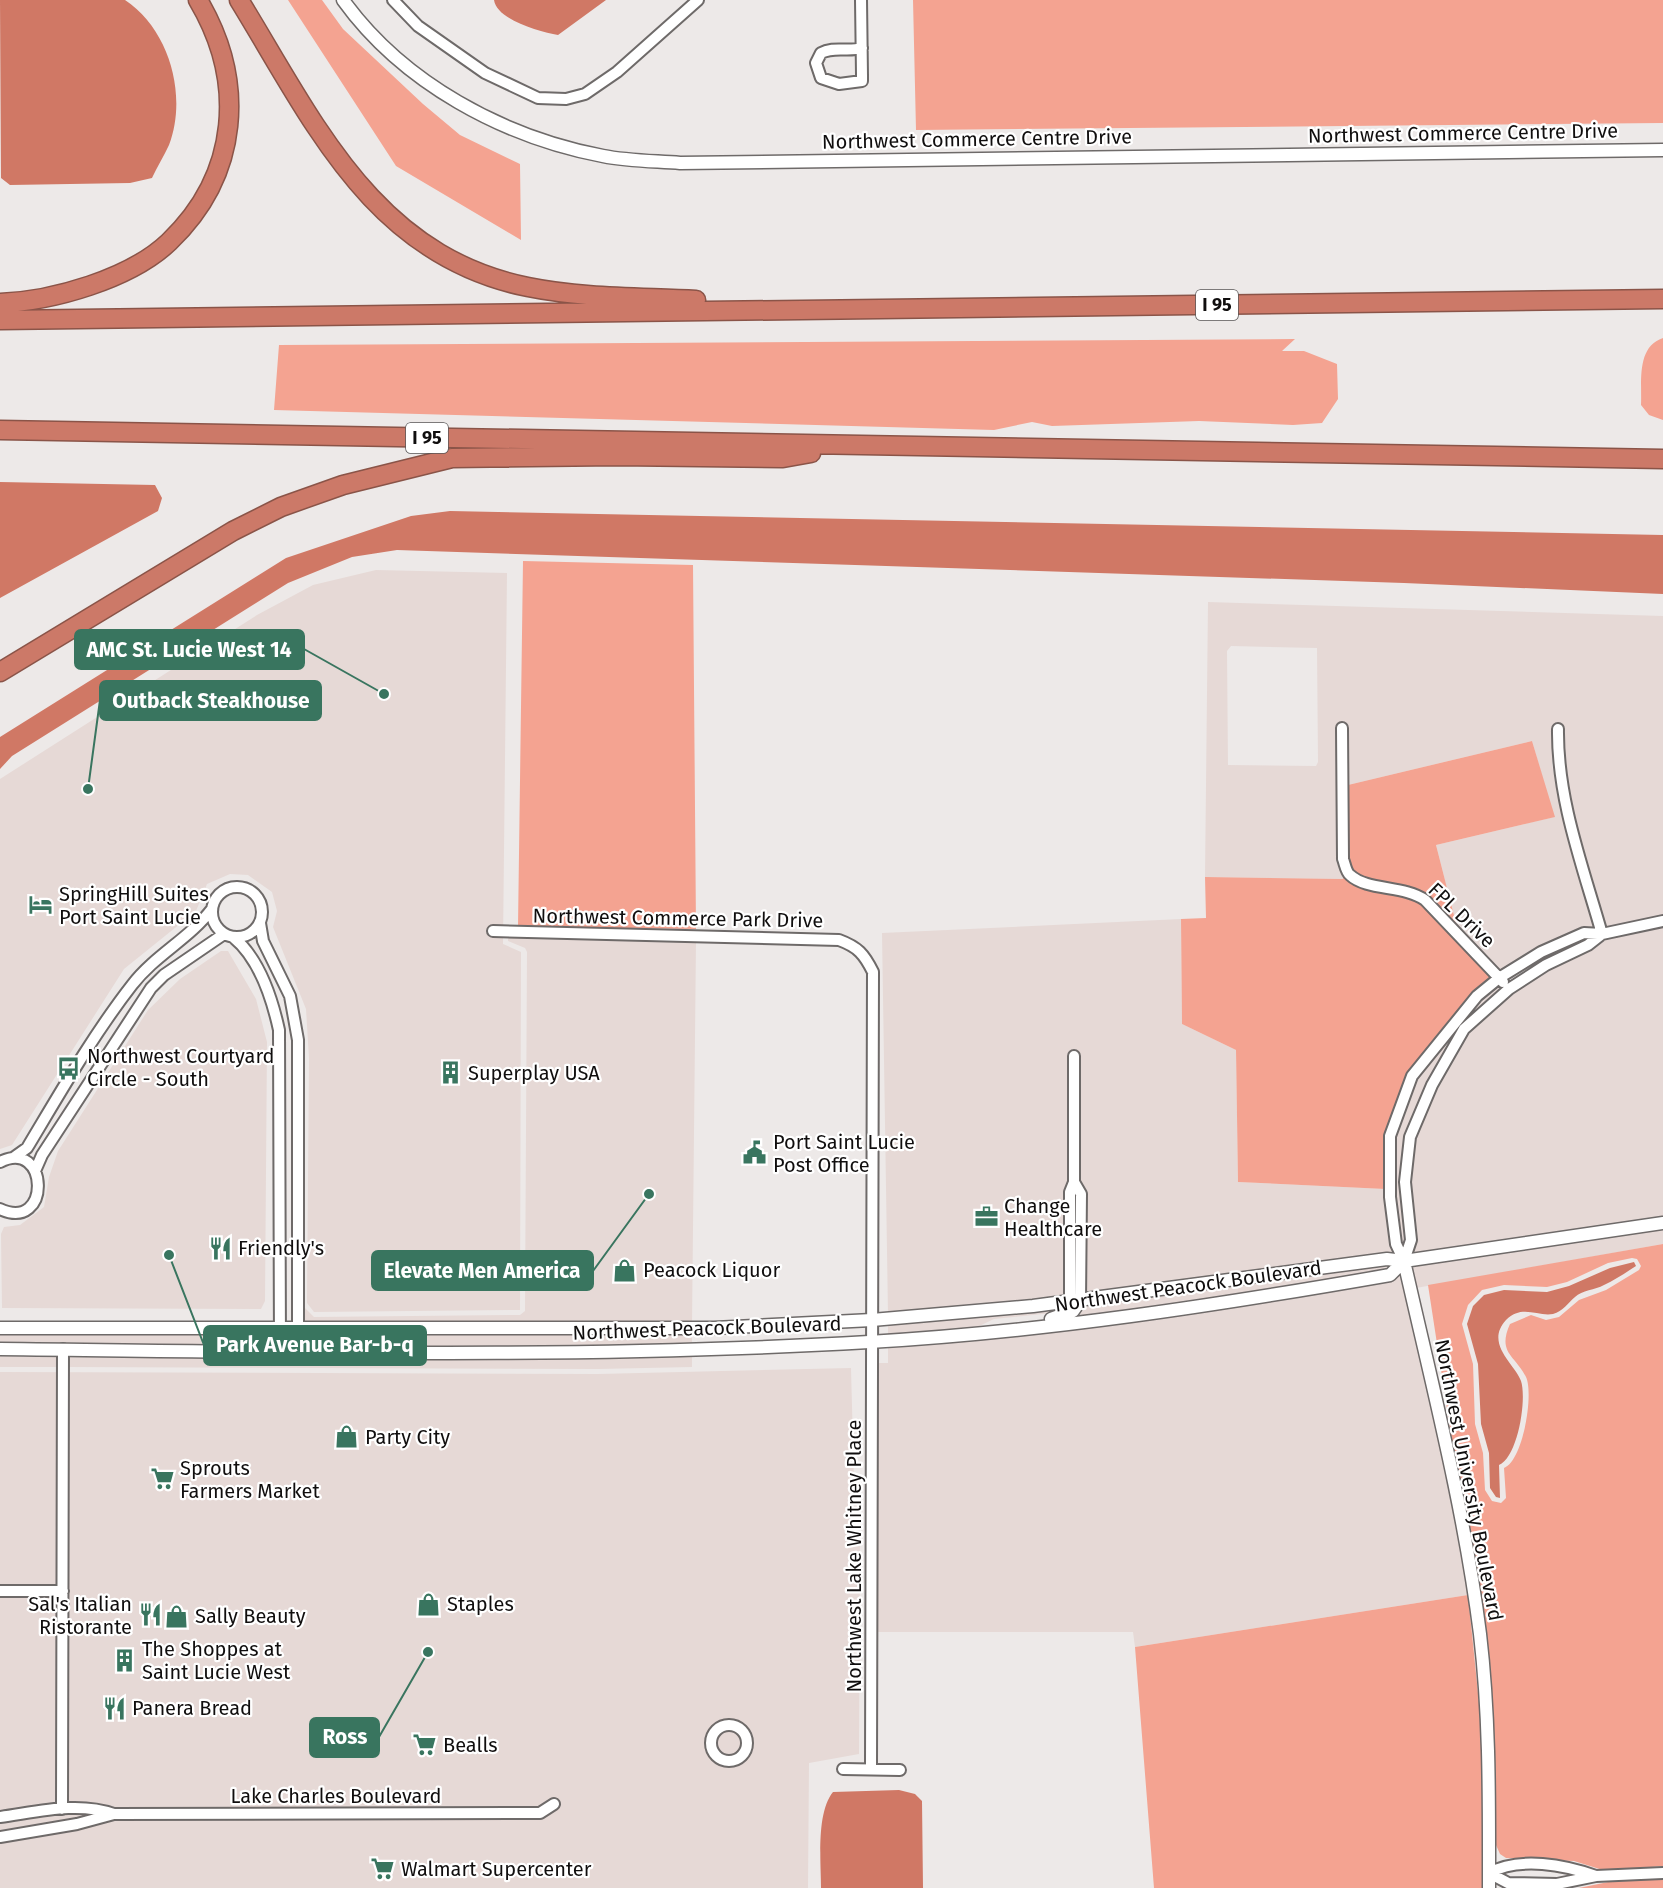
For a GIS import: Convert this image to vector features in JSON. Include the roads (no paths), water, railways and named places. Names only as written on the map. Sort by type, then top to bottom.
[{"type":"highway","points":[[0,303],[52,296],[99,282],[139,263],[168,243],[193,216],[211,183],[226,144],[230,106],[227,69],[214,28],[198,0]]},
{"type":"highway","points":[[239,0],[313,120],[360,188],[408,234],[442,256],[488,276],[527,287],[561,292],[702,301],[772,310]]},
{"type":"highway","name":"I 95","points":[[0,320],[1663,299]]},
{"type":"highway","name":"I 95","points":[[0,430],[1663,459]]},
{"type":"highway","points":[[0,672],[233,531],[281,507],[374,476],[452,458],[617,456],[783,458],[854,446]]},
{"type":"street","name":"Northwest Commerce Centre Drive","points":[[343,0],[353,14],[411,72],[471,109],[526,136],[604,157],[680,163],[1663,150]]},
{"type":"street","points":[[397,2],[418,26],[504,83],[538,98],[566,99],[585,94],[617,72],[698,0]]},
{"type":"street","points":[[861,0],[862,48],[862,81],[839,84],[821,78],[816,63],[821,54],[830,50],[852,51],[862,48]]},
{"type":"street","name":"FPL Drive","points":[[1342,728],[1343,859],[1349,875],[1360,881],[1414,892],[1420,896],[1509,989]]},
{"type":"street","points":[[1558,729],[1557,765],[1563,796],[1602,934]]},
{"type":"street","points":[[0,1162],[14,1158],[27,1148],[91,1047],[144,970],[159,955],[199,927],[212,909],[217,896],[224,890],[232,887],[248,889],[259,900],[263,941],[290,996],[296,1016],[299,1202],[298,1351]]},
{"type":"street","points":[[212,909],[216,926],[243,945],[266,986],[279,1030],[280,1351]]},
{"type":"street","points":[[1404,1261],[1396,1244],[1390,1197],[1390,1136],[1412,1076],[1477,996],[1499,978],[1541,952],[1584,933],[1602,934],[1663,921]]},
{"type":"street","points":[[35,1171],[41,1157],[151,988],[164,975],[229,935],[250,933],[260,923]]},
{"type":"street","name":"Northwest Commerce Park Drive","points":[[493,932],[816,938],[840,940],[856,946],[866,957],[873,972],[874,988],[872,1342]]},
{"type":"street","points":[[1404,1261],[1411,1240],[1405,1182],[1410,1137],[1432,1085],[1464,1029],[1509,989],[1546,965],[1588,945],[1602,934]]},
{"type":"street","points":[[91,1047],[106,1056]]},
{"type":"street","points":[[976,1332],[994,1324],[1063,1317],[1073,1311],[1081,1194],[1074,1182],[1074,1056]]},
{"type":"street","points":[[1,1212],[19,1212],[33,1202],[39,1186],[35,1171],[28,1163],[14,1158]]},
{"type":"street","points":[[281,1202],[299,1202]]},
{"type":"street","name":"Northwest Peacock Boulevard","points":[[0,1328],[714,1328],[872,1320],[1075,1301],[1384,1259],[1404,1261],[1663,1223]]},
{"type":"street","name":"Northwest Peacock Boulevard","points":[[0,1349],[661,1350],[872,1342],[1074,1323],[1238,1301],[1390,1275],[1404,1261]]},
{"type":"street","name":"Northwest University Boulevard","points":[[1404,1261],[1448,1451],[1479,1635],[1490,1751],[1489,1888]]},
{"type":"street","name":"Northwest Lake Whitney Place","points":[[872,1342],[872,1769]]},
{"type":"street","points":[[62,1809],[63,1350]]},
{"type":"street","points":[[0,1591],[63,1591]]},
{"type":"street","points":[[843,1769],[900,1770]]},
{"type":"street","name":"Lake Charles Boulevard","points":[[114,1814],[540,1813],[554,1804]]},
{"type":"street","points":[[0,1817],[62,1809],[98,1808],[114,1814]]},
{"type":"street","points":[[0,1837],[77,1824],[114,1814]]},
{"type":"street","points":[[1489,1873],[1504,1865],[1551,1865],[1573,1868],[1596,1876]]},
{"type":"street","points":[[1489,1873],[1508,1883],[1566,1883],[1596,1876],[1663,1873]]},
{"type":"place","name":"AMC St. Lucie West 14","points":[[384,694]]},
{"type":"place","name":"Outback Steakhouse","points":[[88,789]]},
{"type":"place","name":"SpringHill Suites Port Saint Lucie","points":[[41,905]]},
{"type":"place","name":"Northwest Courtyard Circle - South","points":[[69,1068]]},
{"type":"place","name":"Superplay USA","points":[[450,1073]]},
{"type":"place","name":"Port Saint Lucie Post Office","points":[[755,1153]]},
{"type":"place","name":"Elevate Men America","points":[[649,1194]]},
{"type":"place","name":"Change Healthcare","points":[[986,1217]]},
{"type":"place","name":"Friendly's","points":[[220,1248]]},
{"type":"place","name":"Park Avenue Bar-b-q","points":[[169,1255]]},
{"type":"place","name":"Peacock Liquor","points":[[625,1270]]},
{"type":"place","name":"Party City","points":[[347,1437]]},
{"type":"place","name":"Sprouts Farmers Market","points":[[162,1479]]},
{"type":"place","name":"Staples","points":[[429,1604]]},
{"type":"place","name":"Sal's Italian Ristorante","points":[[150,1615]]},
{"type":"place","name":"Sally Beauty","points":[[177,1616]]},
{"type":"place","name":"Ross","points":[[428,1652]]},
{"type":"place","name":"The Shoppes at Saint Lucie West","points":[[124,1661]]},
{"type":"place","name":"Panera Bread","points":[[114,1708]]},
{"type":"place","name":"Bealls","points":[[425,1745]]},
{"type":"place","name":"Walmart Supercenter","points":[[383,1869]]}]
